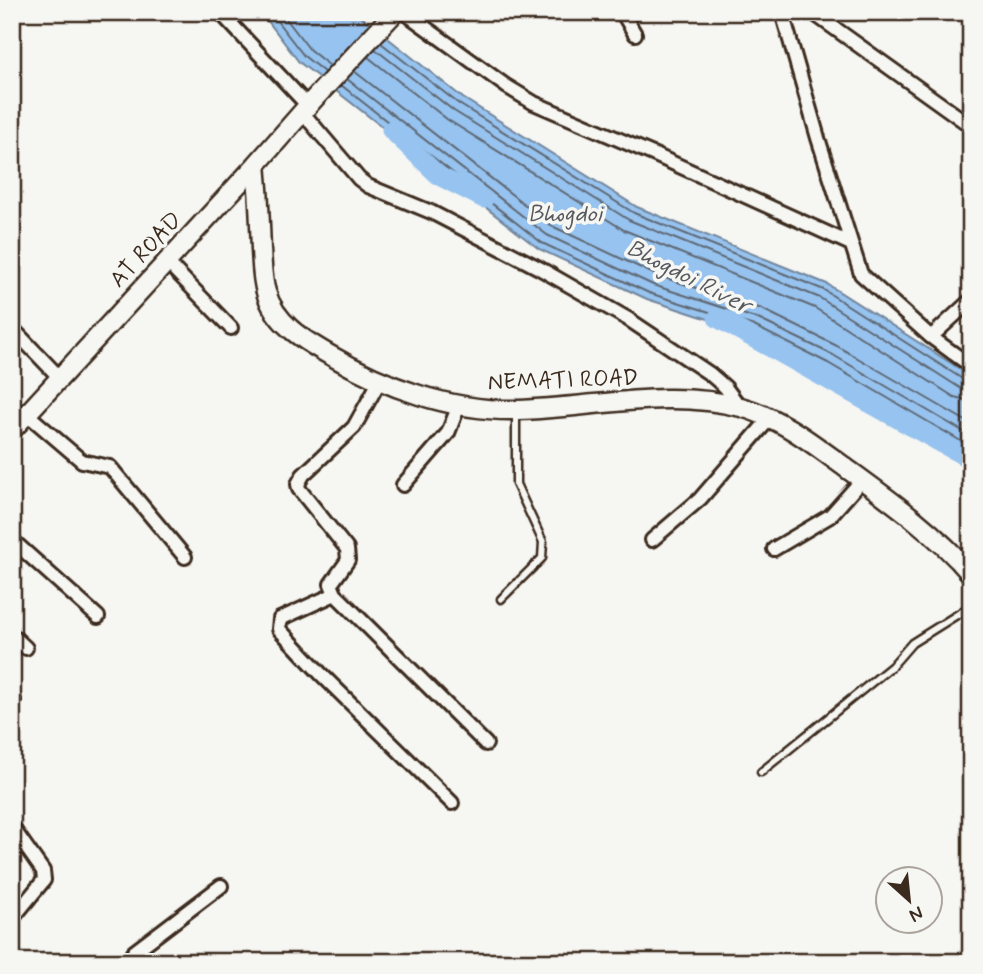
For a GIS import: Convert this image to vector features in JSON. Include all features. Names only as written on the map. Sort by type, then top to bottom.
[{"type":"street","points":[[220,12],[308,106],[359,179],[368,186],[431,212],[539,268],[628,319],[710,374],[725,387],[740,407]]},
{"type":"street","points":[[622,12],[635,34]]},
{"type":"street","points":[[782,12],[818,138],[851,244],[865,279],[931,337],[971,366]]},
{"type":"street","points":[[812,12],[971,126]]},
{"type":"street","points":[[397,14],[534,103],[851,244]]},
{"type":"street","name":"AT ROAD","points":[[12,430],[308,106],[397,14]]},
{"type":"street","name":"NEMATI ROAD","points":[[256,165],[263,279],[270,303],[288,327],[307,342],[379,382],[459,405],[516,410],[670,399],[740,407],[770,418],[802,436],[931,534],[971,575]]},
{"type":"street","points":[[166,261],[231,328]]},
{"type":"street","points":[[931,337],[971,300]]},
{"type":"street","points":[[12,328],[60,378]]},
{"type":"street","points":[[379,382],[354,427],[303,475],[298,484],[303,495],[348,549],[348,560],[331,584],[335,594],[486,744]]},
{"type":"street","points":[[403,485],[448,433],[459,405]]},
{"type":"street","points":[[27,414],[82,461],[110,467],[185,557]]},
{"type":"street","points":[[652,540],[700,499],[770,418]]},
{"type":"street","points":[[774,550],[830,516],[862,480]]},
{"type":"street","points":[[12,540],[98,617]]},
{"type":"street","points":[[335,594],[279,619],[279,629],[452,803]]},
{"type":"street","points":[[12,635],[26,648]]},
{"type":"street","points":[[12,827],[43,872],[44,880],[12,919]]},
{"type":"street","points":[[130,962],[134,951],[221,886]]},
{"type":"lane","points":[[501,599],[542,558],[544,550],[543,542],[516,484],[516,410]]},
{"type":"lane","points":[[761,772],[892,666],[912,643],[971,606]]},
{"type":"water","name":"Bhogdoi","points":[[261,12],[355,12],[463,98],[637,207],[827,284],[971,376],[971,455],[825,369],[751,333],[647,299],[539,249],[299,62]]},
{"type":"waterway","name":"Bhogdoi River","points":[[391,130],[439,176],[484,199]]},
{"type":"waterway","name":"Bhogdoi River","points":[[717,318],[971,460]]}]
